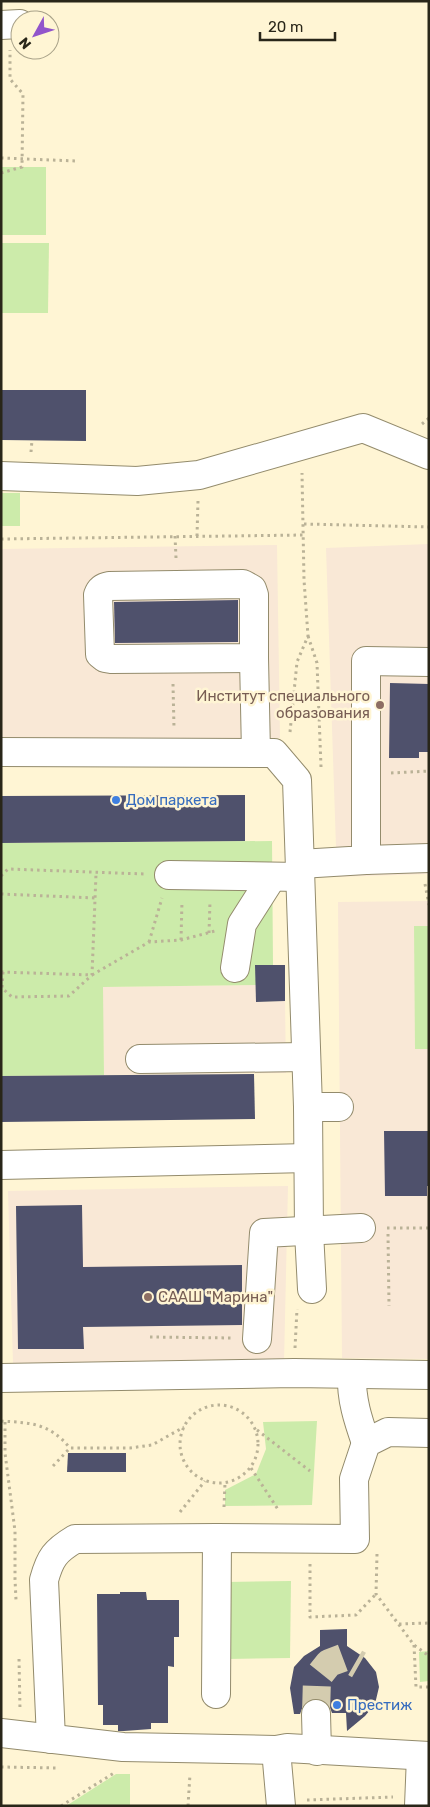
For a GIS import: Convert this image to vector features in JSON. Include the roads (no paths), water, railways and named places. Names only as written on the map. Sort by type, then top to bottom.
[{"type":"lane","points":[[1,476],[137,481],[199,475],[363,428],[429,455]]},
{"type":"lane","points":[[254,658],[105,658],[100,654],[98,594],[100,590],[109,586],[247,585],[252,589],[254,595],[256,753]]},
{"type":"lane","points":[[366,860],[366,661],[429,662]]},
{"type":"lane","points":[[1,752],[274,753],[297,780],[308,1107],[309,1232],[305,1296]]},
{"type":"lane","points":[[176,875],[272,876],[366,860],[427,871]]},
{"type":"lane","points":[[235,968],[242,924],[272,876]]},
{"type":"lane","points":[[140,1059],[306,1057]]},
{"type":"lane","points":[[308,1107],[339,1107]]},
{"type":"lane","points":[[1,1166],[308,1158]]},
{"type":"lane","points":[[257,1339],[264,1233],[361,1228]]},
{"type":"lane","points":[[1,1378],[294,1373],[429,1375]]},
{"type":"lane","points":[[51,1738],[44,1580],[48,1566],[58,1549],[74,1539],[355,1539],[354,1479],[366,1443],[356,1416],[352,1392],[352,1375]]},
{"type":"lane","points":[[366,1443],[388,1432],[429,1433]]},
{"type":"lane","points":[[216,1694],[217,1538]]},
{"type":"lane","points":[[316,1714],[317,1751]]},
{"type":"lane","points":[[1,1733],[123,1747],[276,1750],[287,1748],[425,1756],[419,1801]]},
{"type":"lane","points":[[276,1750],[293,1803]]},
{"type":"tunnel","points":[[316,1714],[317,1678],[329,1663],[345,1657],[359,1665]]},
{"type":"place","name":"Институт специального образования","points":[[380,705]]},
{"type":"place","name":"Дом паркета","points":[[116,800]]},
{"type":"place","name":"СААШ \"Марина\"","points":[[148,1297]]},
{"type":"place","name":"Престиж","points":[[337,1705]]}]
